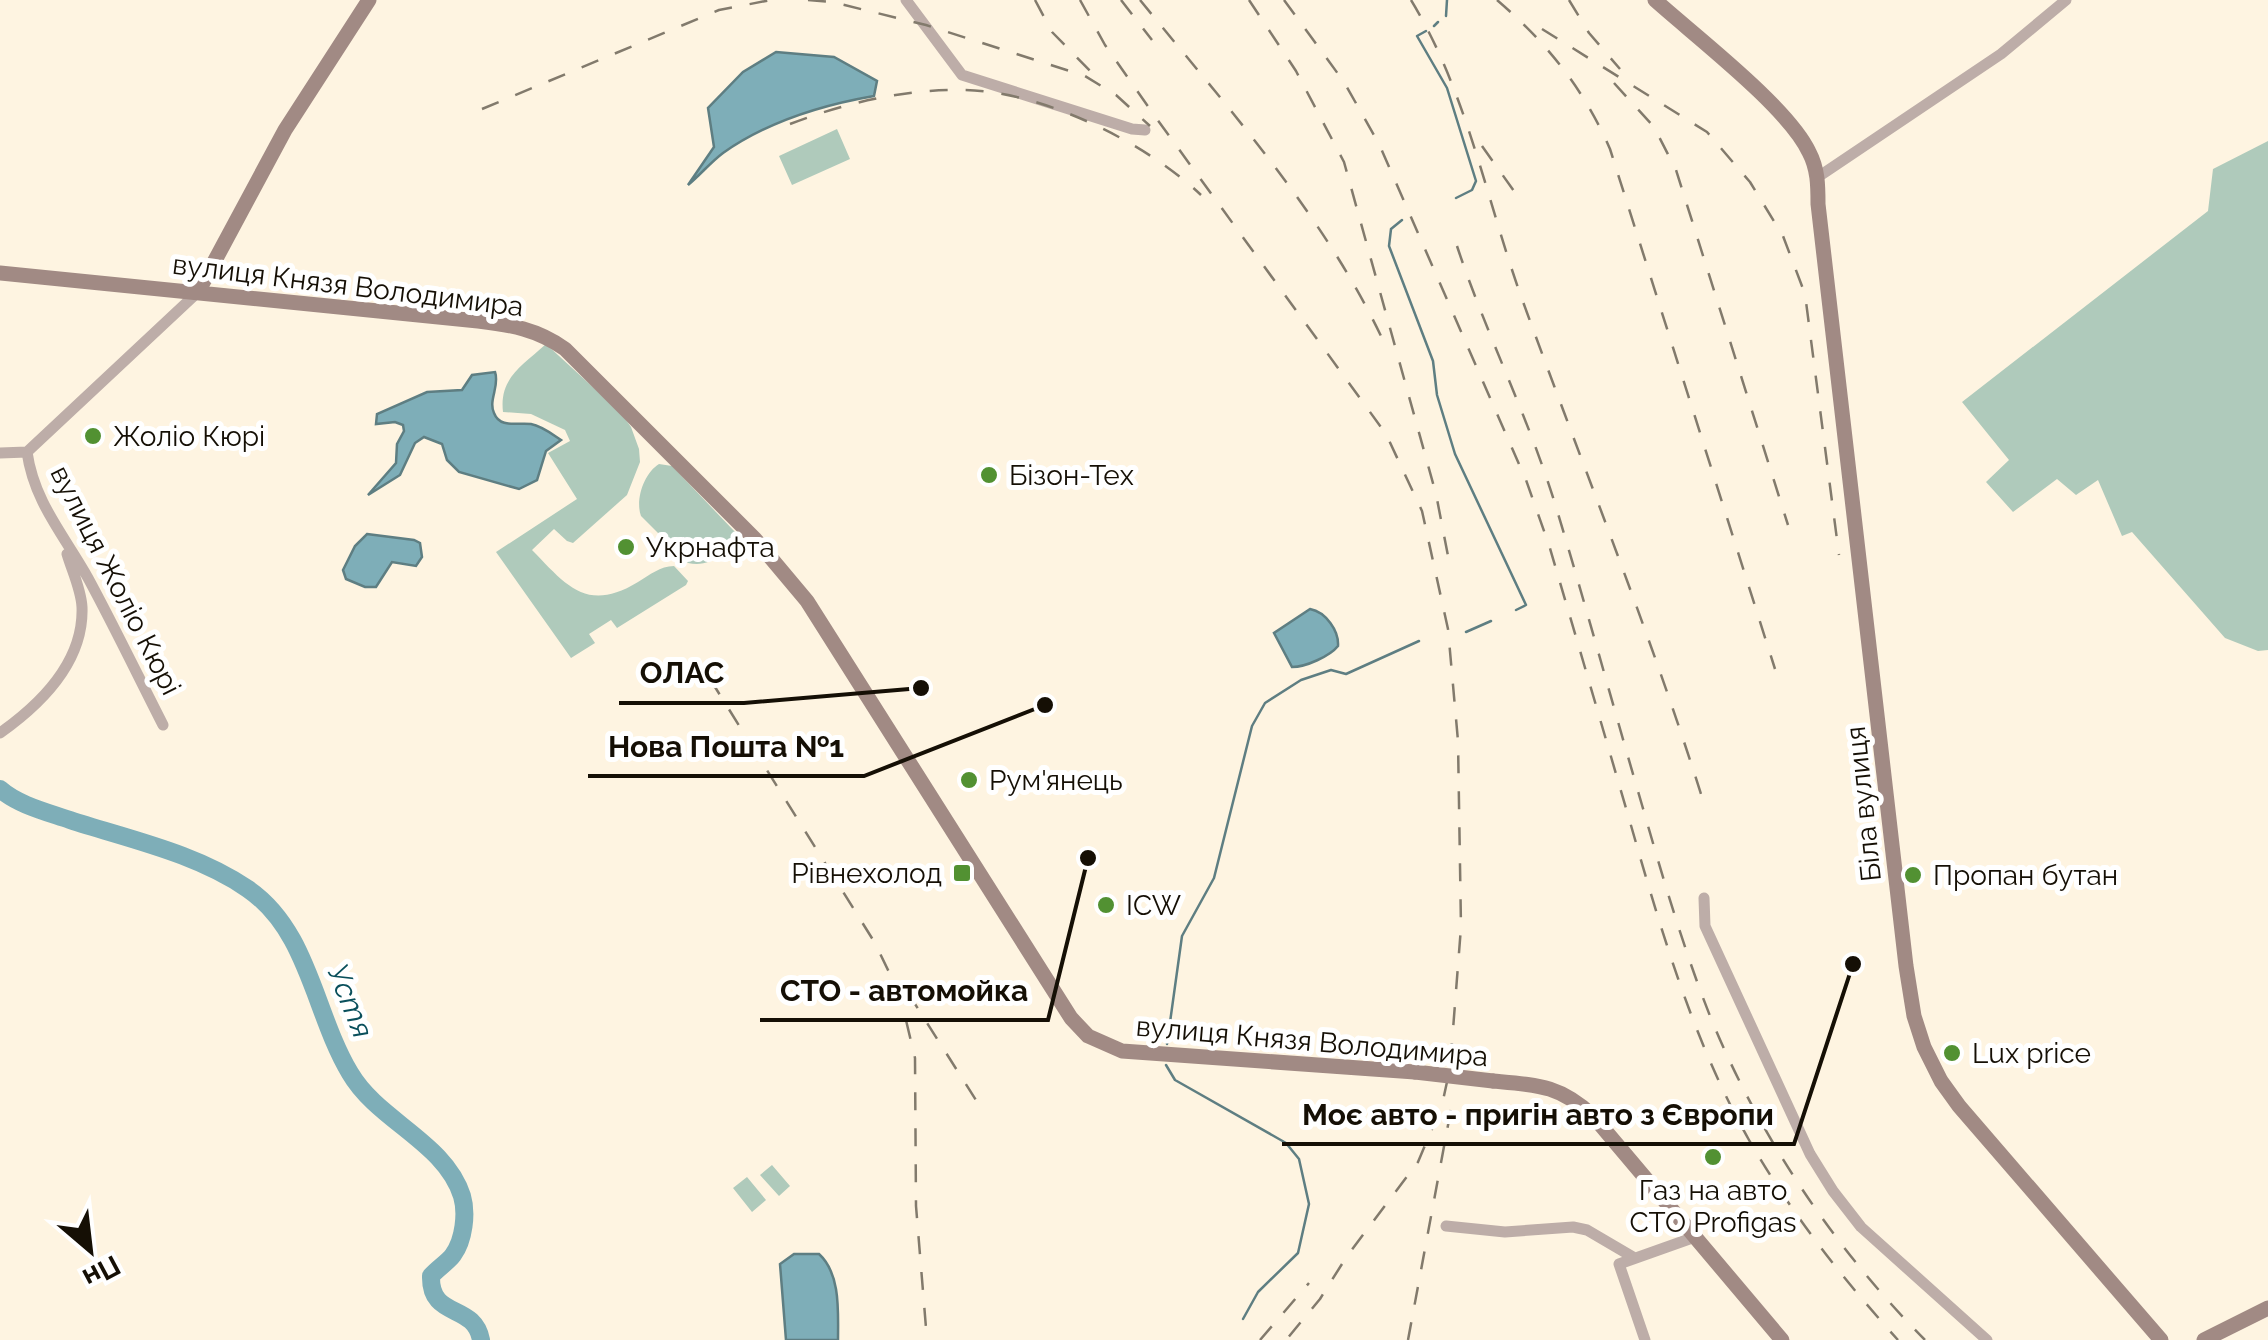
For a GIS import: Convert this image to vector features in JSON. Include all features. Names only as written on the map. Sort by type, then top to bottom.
[{"type":"main road","points":[[198,292],[285,130],[369,0]]},
{"type":"main road","name":"Біла вулиця","points":[[1655,0],[1791,124],[1809,151],[1818,177],[1818,204],[1914,1016],[1924,1047],[1959,1106],[2161,1340]]},
{"type":"main road","name":"вулиця Князя Володимира","points":[[0,273],[478,320],[546,335],[565,349],[755,539],[807,600],[1072,1018],[1088,1036],[1122,1051],[1415,1072],[1554,1088],[1592,1116],[1782,1340]]},
{"type":"main road","points":[[2204,1340],[2268,1308]]},
{"type":"street","points":[[906,0],[962,75],[1132,129],[1146,130]]},
{"type":"street","points":[[2041,0],[2051,13]]},
{"type":"street","points":[[1818,177],[2001,54],[2066,0]]},
{"type":"street","name":"вулиця Жоліо Кюрі","points":[[162,726],[85,573],[35,490],[26,452],[198,292]]},
{"type":"street","points":[[0,453],[26,452]]},
{"type":"street","points":[[2,731],[47,693],[76,643],[81,620],[80,592],[62,540]]},
{"type":"street","points":[[1704,898],[1705,926],[1810,1154],[1833,1192],[1861,1227],[1987,1340]]},
{"type":"street","points":[[1446,1226],[1505,1232],[1574,1228],[1586,1230],[1633,1257]]},
{"type":"street","points":[[1644,1340],[1618,1267],[1633,1257],[1695,1237]]},
{"type":"green space","points":[[837,129],[850,159],[792,185],[779,156]]},
{"type":"green space","points":[[2268,141],[2268,650],[2258,651],[2225,638],[2132,532],[2122,536],[2098,480],[2076,495],[2057,479],[2013,512],[1986,482],[2009,460],[1962,402],[2208,211],[2213,169]]},
{"type":"green space","points":[[546,344],[621,413],[631,427],[640,462],[627,495],[573,543],[554,529],[532,550],[567,584],[591,595],[620,591],[669,566],[674,566],[688,581],[617,628],[611,620],[589,634],[595,643],[571,658],[496,552],[577,499],[548,453],[570,441],[565,430],[531,414],[503,412],[509,381]]},
{"type":"green space","points":[[659,464],[672,466],[736,533],[717,557],[704,563],[688,563],[641,516],[642,487]]},
{"type":"green space","points":[[772,1165],[790,1186],[779,1196],[760,1175]]},
{"type":"green space","points":[[747,1177],[766,1200],[752,1212],[733,1188]]},
{"type":"water","points":[[776,52],[834,57],[877,81],[874,96],[815,110],[758,132],[723,153],[688,185],[714,147],[708,108],[743,72]]},
{"type":"water","points":[[495,372],[492,403],[497,418],[505,423],[535,425],[561,440],[546,451],[537,480],[519,489],[459,472],[447,460],[442,444],[424,437],[415,443],[400,475],[368,495],[396,463],[397,444],[404,431],[403,425],[395,422],[376,424],[377,414],[427,392],[462,390],[472,375]]},
{"type":"water","points":[[367,534],[414,540],[420,543],[422,557],[416,566],[392,562],[376,587],[365,587],[346,579],[343,570],[355,546]]},
{"type":"water","points":[[1310,609],[1330,623],[1338,646],[1317,660],[1292,667],[1274,633]]},
{"type":"water","points":[[794,1254],[819,1254],[826,1262],[837,1294],[838,1340],[786,1340],[780,1264]]},
{"type":"waterway","points":[[1446,16],[1447,0]]},
{"type":"waterway","points":[[1434,26],[1438,22]]},
{"type":"waterway","points":[[1426,31],[1417,36],[1447,88],[1476,181],[1472,190],[1456,198]]},
{"type":"waterway","points":[[1402,220],[1391,229],[1389,246],[1433,361],[1437,395],[1455,454],[1526,605],[1516,610]]},
{"type":"waterway","points":[[1466,632],[1491,621]]},
{"type":"waterway","points":[[1167,1044],[1182,936],[1214,878],[1252,726],[1265,703],[1301,680],[1331,670],[1346,674],[1419,641]]},
{"type":"waterway","name":"Устя","points":[[0,789],[33,808],[206,866],[248,889],[268,907],[298,950],[350,1073],[362,1090],[426,1146],[453,1177],[464,1203],[464,1226],[453,1255],[431,1276],[433,1290],[445,1306],[470,1320],[481,1340]]},
{"type":"waterway","points":[[1166,1065],[1175,1080],[1286,1143],[1299,1159],[1309,1204],[1298,1253],[1258,1292],[1243,1319]]},
{"type":"railway","points":[[482,109],[719,10],[771,0]]},
{"type":"railway","points":[[808,0],[832,2],[926,25],[1085,76],[1116,95],[1150,126]]},
{"type":"railway","points":[[1035,0],[1052,32],[1094,75]]},
{"type":"railway","points":[[1080,0],[1105,45],[1154,115],[1386,434],[1422,511],[1448,629],[1458,741],[1461,927],[1450,1068],[1442,1105],[1418,1162],[1286,1340]]},
{"type":"railway","points":[[1121,0],[1152,40]]},
{"type":"railway","points":[[1140,0],[1271,161],[1330,246],[1381,336]]},
{"type":"railway","points":[[1249,0],[1296,71],[1344,162],[1436,494],[1449,561]]},
{"type":"railway","points":[[1284,0],[1344,82],[1379,144],[1526,480],[1549,545],[1667,944],[1711,1064],[1749,1140],[1782,1193],[1837,1269],[1898,1340]]},
{"type":"railway","points":[[1411,0],[1447,71],[1461,109],[1522,299],[1637,607],[1701,794]]},
{"type":"railway","points":[[1497,0],[1562,68],[1610,149],[1775,669]]},
{"type":"railway","points":[[1569,0],[1589,33],[1620,69]]},
{"type":"railway","points":[[1542,29],[1707,132],[1750,182],[1783,236],[1805,294],[1839,555]]},
{"type":"railway","points":[[1614,83],[1654,127],[1676,170],[1788,525]]},
{"type":"railway","points":[[790,124],[898,95],[942,90],[994,93],[1026,99],[1091,123],[1151,156],[1201,195]]},
{"type":"railway","points":[[1482,146],[1521,201]]},
{"type":"railway","points":[[1457,246],[1545,474],[1666,887],[1712,1021],[1753,1108],[1803,1191],[1861,1268],[1925,1340]]},
{"type":"railway","points":[[710,679],[875,943],[900,995],[915,1058],[916,1206],[927,1340]]},
{"type":"railway","points":[[908,993],[981,1108]]},
{"type":"railway","points":[[1408,1340],[1451,1109]]},
{"type":"railway","points":[[1260,1340],[1309,1283]]},
{"type":"place","name":"Жоліо Кюрі","points":[[93,436]]},
{"type":"place","name":"Бізон-Тех","points":[[989,475]]},
{"type":"place","name":"Укрнафта","points":[[626,547]]},
{"type":"place","name":"ОЛАС","points":[[921,688]]},
{"type":"place","name":"Нова Пошта №1","points":[[1045,705]]},
{"type":"place","name":"Рум'янець","points":[[969,780]]},
{"type":"place","name":"СТО - автомойка","points":[[1088,858]]},
{"type":"place","name":"Рівнехолод","points":[[962,873]]},
{"type":"place","name":"Пропан бутан","points":[[1913,875]]},
{"type":"place","name":"ICW","points":[[1106,905]]},
{"type":"place","name":"Моє авто - пригін авто з Європи","points":[[1853,964]]},
{"type":"place","name":"Lux price","points":[[1952,1053]]},
{"type":"place","name":"Газ на авто СТО Profigas","points":[[1713,1157]]}]
